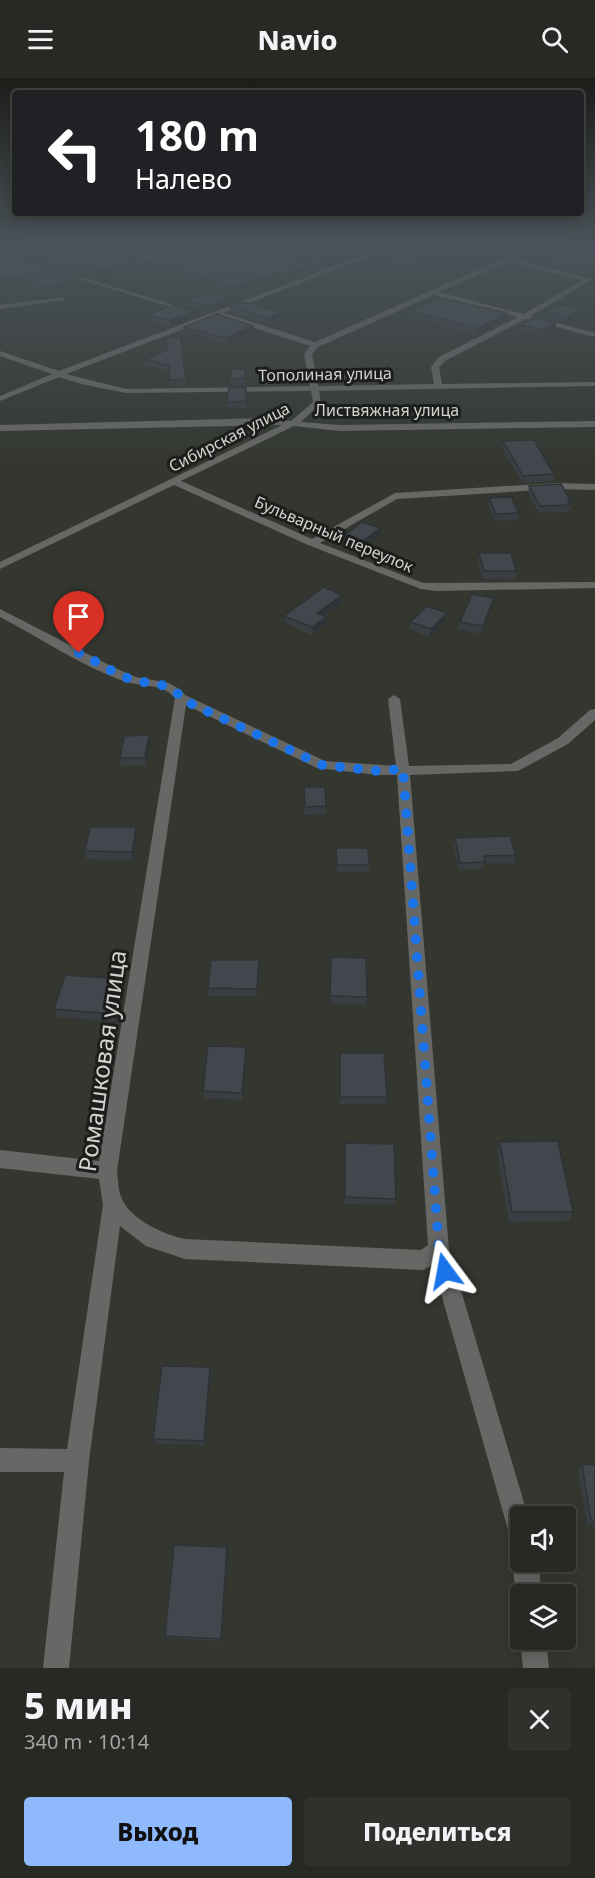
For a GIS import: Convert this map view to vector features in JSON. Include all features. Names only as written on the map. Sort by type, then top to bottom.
[{"type":"street","points":[[0,399],[204,317]]},
{"type":"street","points":[[229,317],[315,345]]},
{"type":"street","points":[[315,390],[308,354],[315,345],[379,317]]},
{"type":"street","points":[[439,387],[436,363],[524,317]]},
{"type":"street","points":[[525,317],[595,335]]},
{"type":"street","name":"Тополиная улица","points":[[0,353],[101,387],[126,391],[315,390],[595,384]]},
{"type":"street","name":"Сибирская улица","points":[[0,566],[295,422],[314,408],[317,403],[315,390]]},
{"type":"street","name":"Листвяжная улица","points":[[0,428],[269,420],[340,428],[595,424]]},
{"type":"street","name":"Бульварный переулок","points":[[175,482],[312,543],[421,586],[436,588],[595,585]]},
{"type":"street","points":[[312,543],[395,496],[556,486],[595,487]]},
{"type":"street","points":[[0,612],[129,679],[167,686],[178,692],[181,699],[322,765],[378,771],[513,768],[563,741],[595,713]]},
{"type":"street","name":"Ромашковая улица","points":[[56,1668],[77,1461],[113,1205],[107,1171],[181,699]]},
{"type":"street","points":[[394,699],[403,769],[439,1250],[513,1506]]},
{"type":"street","points":[[0,1159],[107,1171]]},
{"type":"street","points":[[113,1205],[141,1234],[162,1245],[185,1249],[423,1260],[439,1250]]},
{"type":"street","points":[[0,1460],[77,1461]]},
{"type":"street","points":[[534,1650],[536,1668]]},
{"type":"building","points":[[156,317],[179,317],[169,321]]},
{"type":"building","points":[[209,317],[227,317],[253,326],[226,338],[184,327]]},
{"type":"building","points":[[435,317],[499,317],[478,329]]},
{"type":"building","points":[[535,317],[556,323],[543,330],[521,325]]},
{"type":"building","points":[[180,336],[186,379],[170,380],[169,366],[146,359],[167,350],[166,338]]},
{"type":"building","points":[[231,369],[245,369],[245,378],[230,379]]},
{"type":"building","points":[[229,388],[246,388],[246,401],[227,402]]},
{"type":"building","points":[[534,440],[554,474],[523,476],[503,441]]},
{"type":"building","points":[[561,484],[571,502],[568,502],[569,505],[540,506],[529,486]]},
{"type":"building","points":[[511,497],[519,513],[496,514],[489,498]]},
{"type":"building","points":[[362,522],[380,528],[363,541],[345,535]]},
{"type":"building","points":[[479,553],[511,553],[516,571],[484,571]]},
{"type":"building","points":[[324,587],[342,595],[317,613],[326,617],[312,627],[284,616]]},
{"type":"building","points":[[472,594],[494,598],[483,626],[460,622]]},
{"type":"building","points":[[427,606],[447,613],[431,629],[410,622]]},
{"type":"building","points":[[149,735],[145,758],[120,758],[124,736]]},
{"type":"building","points":[[304,787],[325,787],[326,806],[305,807]]},
{"type":"building","points":[[90,827],[136,827],[132,852],[85,851]]},
{"type":"building","points":[[510,836],[516,855],[484,856],[485,862],[460,863],[455,838]]},
{"type":"building","points":[[336,848],[368,848],[369,865],[337,865]]},
{"type":"building","points":[[331,957],[366,958],[367,997],[330,996]]},
{"type":"building","points":[[211,960],[259,960],[257,989],[208,988]]},
{"type":"building","points":[[65,975],[122,979],[113,1014],[54,1009]]},
{"type":"building","points":[[208,1046],[246,1047],[242,1093],[203,1091]]},
{"type":"building","points":[[340,1053],[384,1053],[387,1097],[340,1097]]},
{"type":"building","points":[[558,1141],[573,1212],[512,1212],[500,1142]]},
{"type":"building","points":[[345,1143],[394,1144],[396,1199],[345,1197]]},
{"type":"building","points":[[162,1366],[210,1367],[204,1441],[153,1439]]},
{"type":"building","points":[[582,1464],[595,1465],[595,1521],[591,1520]]},
{"type":"building","points":[[174,1545],[227,1547],[221,1639],[165,1636]]},
{"type":"route","points":[[79,653],[129,679],[167,686],[178,692],[181,699],[322,765],[378,771],[403,769],[439,1250],[445,1271]]}]
